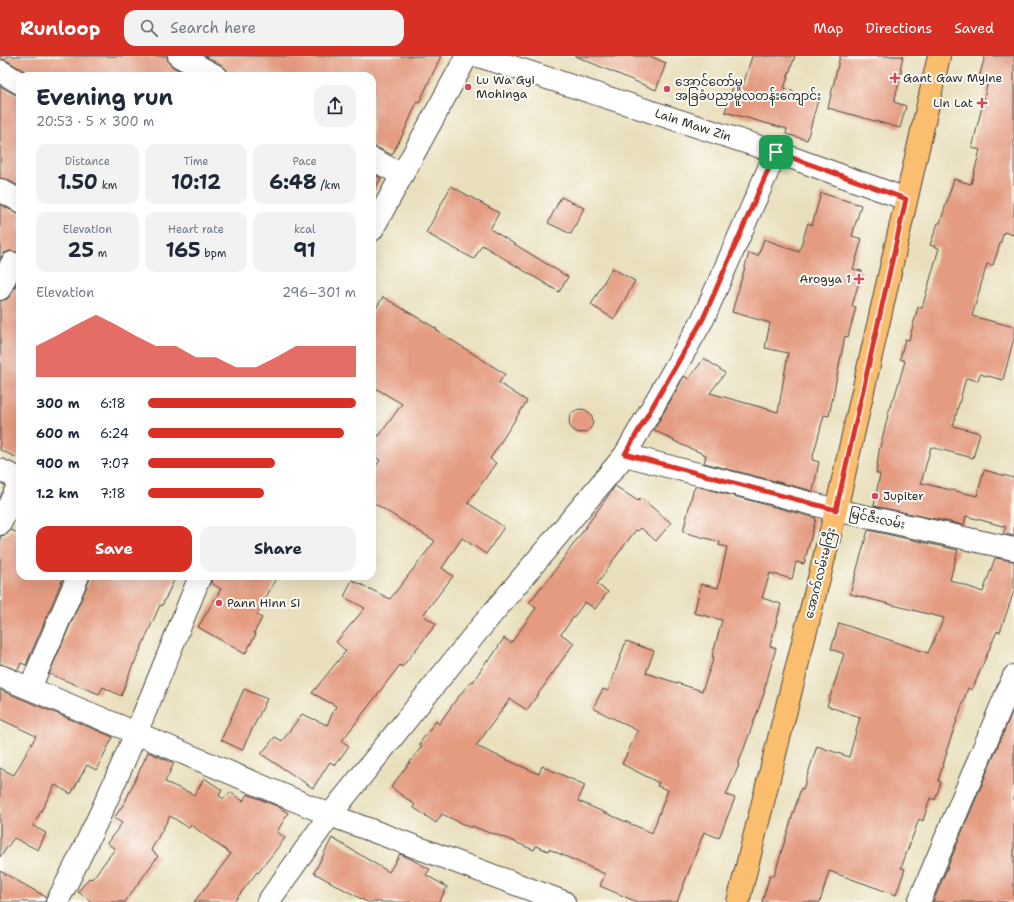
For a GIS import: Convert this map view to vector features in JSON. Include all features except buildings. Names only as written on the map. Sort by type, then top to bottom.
[{"type":"main road","name":"အောက်လမ်းမကြီး","points":[[738,902],[836,510],[939,56]]},
{"type":"street","points":[[180,56],[209,72]]},
{"type":"street","points":[[376,223],[467,56]]},
{"type":"street","name":"Lain Maw Zin","points":[[479,56],[776,152],[906,199]]},
{"type":"street","points":[[0,71],[16,81]]},
{"type":"street","points":[[268,902],[330,815],[476,633],[625,454],[703,319],[776,152]]},
{"type":"street","points":[[376,161],[402,175]]},
{"type":"street","points":[[0,190],[16,199]]},
{"type":"street","points":[[0,289],[12,263]]},
{"type":"street","name":"မြင်ဇီးလမ်း","points":[[625,454],[836,510],[1014,549]]},
{"type":"street","points":[[0,470],[16,477]]},
{"type":"street","points":[[0,524],[16,490]]},
{"type":"street","points":[[30,688],[76,580]]},
{"type":"street","points":[[57,902],[72,873],[136,733],[198,580]]},
{"type":"street","points":[[0,676],[330,815],[564,902]]},
{"type":"street","points":[[919,902],[1014,676]]},
{"type":"place","name":"Gant Gaw Myine","points":[[895,78]]},
{"type":"place","name":"Lu Wa Gyi Mohinga","points":[[468,87]]},
{"type":"place","name":"အောင်တော်မူ အခြခံပညာမူလတန်းကျောင်း","points":[[667,89]]},
{"type":"place","name":"Lin Lat","points":[[982,103]]},
{"type":"place","name":"Arogya 1","points":[[859,279]]},
{"type":"place","name":"Jupiter","points":[[875,496]]},
{"type":"place","name":"Pann Hinn Si","points":[[219,603]]},
{"type":"route","points":[[776,152],[906,199],[836,510],[625,454],[703,319],[776,152]]}]
